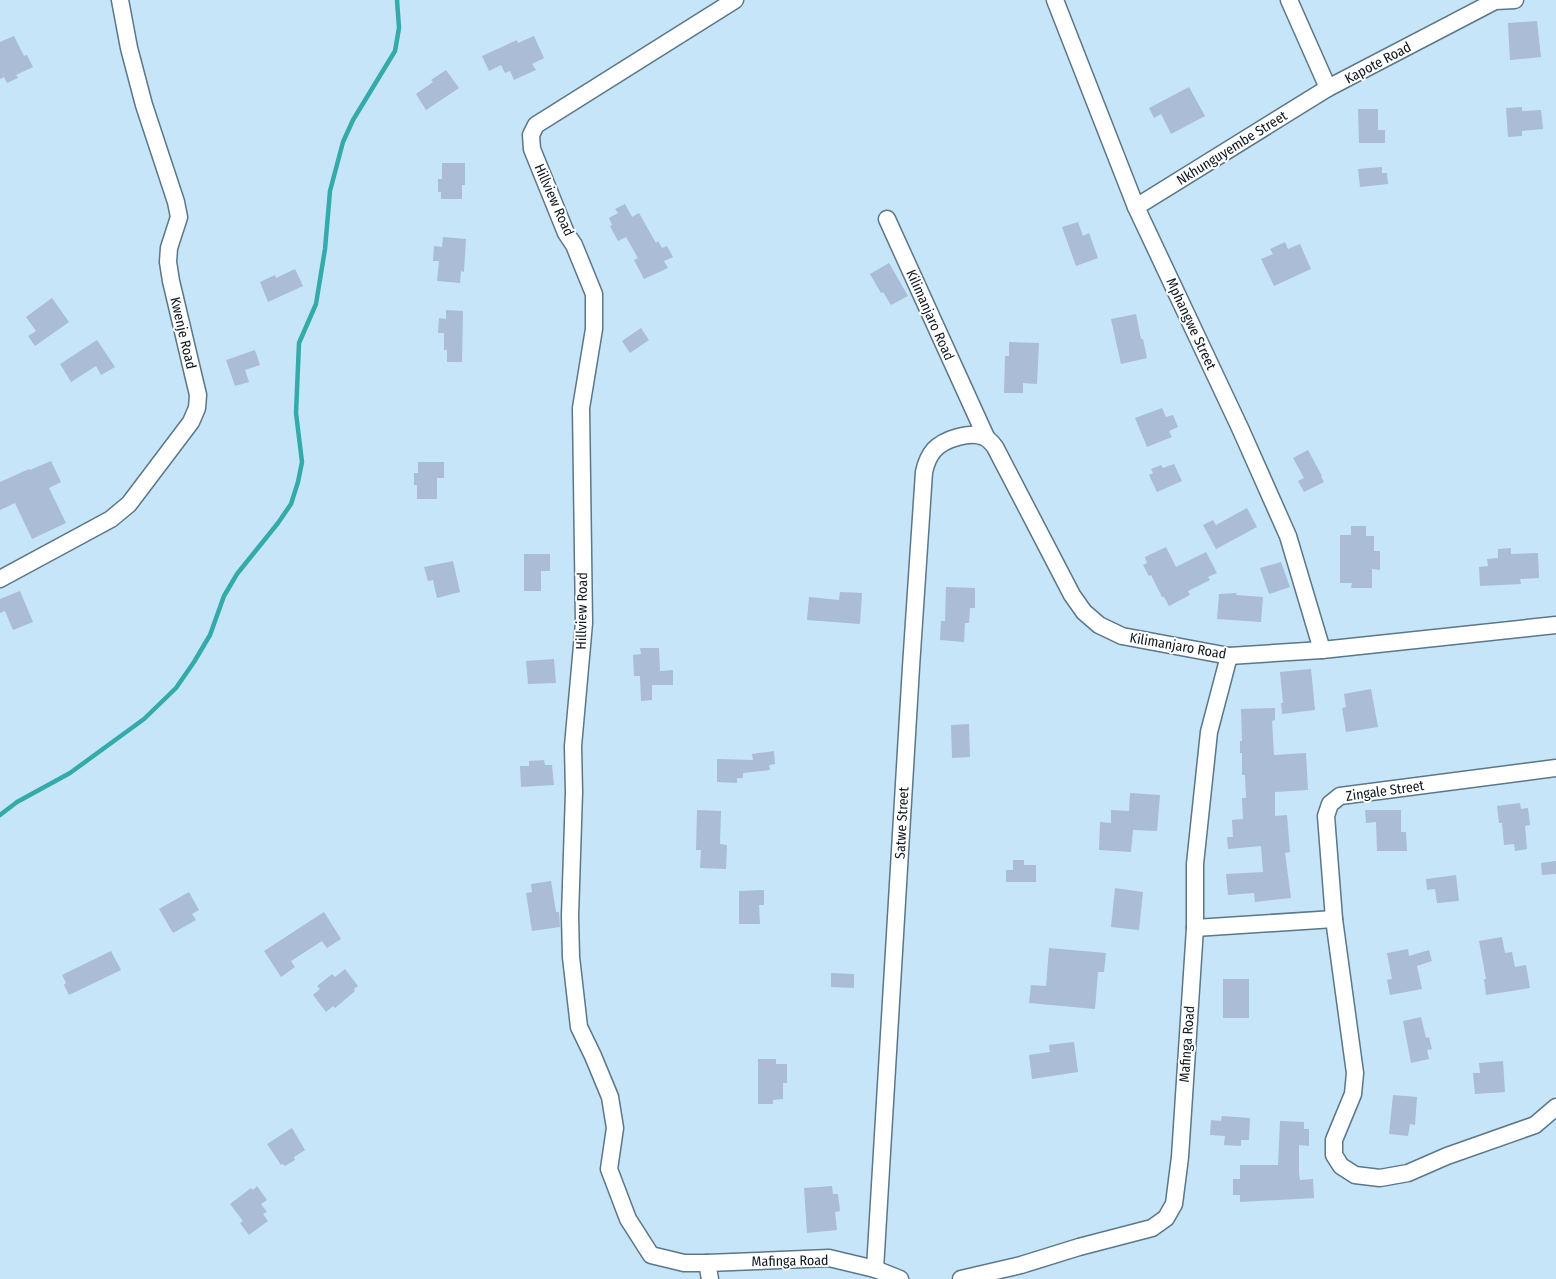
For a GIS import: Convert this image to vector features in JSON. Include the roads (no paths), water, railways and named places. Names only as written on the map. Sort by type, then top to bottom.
[{"type":"street","name":"Kwenje Road","points":[[0,578],[111,519],[129,504],[191,422],[197,408],[198,395],[168,262],[169,248],[179,217],[176,202],[144,105],[129,48],[120,0]]},
{"type":"street","name":"Hillview Road","points":[[708,1271],[651,1254],[628,1219],[609,1169],[615,1128],[610,1097],[594,1056],[578,1027],[571,957],[570,924],[574,792],[573,746],[584,623],[581,408],[594,329],[594,294],[574,244],[566,234],[535,158],[531,135],[536,125],[735,0]]},
{"type":"street","name":"Mphangwe Street","points":[[1055,0],[1136,207],[1240,428],[1288,536],[1322,650]]},
{"type":"street","name":"Kapote Road","points":[[1289,0],[1328,88],[1495,1],[1515,0]]},
{"type":"street","name":"Nkhunguyembe Street","points":[[1136,207],[1328,88]]},
{"type":"street","name":"Kilimanjaro Road","points":[[887,220],[991,442],[1072,595],[1084,612],[1099,625],[1122,636],[1229,656],[1322,650],[1556,626]]},
{"type":"street","name":"Satwe Street","points":[[875,1269],[924,472],[927,459],[935,449],[956,437],[973,434],[991,442]]},
{"type":"street","name":"Mafinga Road","points":[[961,1279],[1020,1265],[1078,1247],[1152,1228],[1166,1218],[1174,1204],[1180,1157],[1195,928],[1195,864],[1209,732],[1229,656]]},
{"type":"street","name":"Zingale Street","points":[[1556,768],[1340,796],[1330,804],[1326,816],[1334,919],[1355,1073],[1353,1094],[1334,1140],[1334,1155],[1341,1166],[1354,1175],[1380,1178],[1408,1174],[1447,1156],[1535,1125],[1556,1107]]},
{"type":"street","points":[[1195,928],[1334,919]]},
{"type":"street","name":"Mafinga Road","points":[[708,1271],[829,1258],[875,1269],[900,1279]]},
{"type":"waterway","points":[[0,815],[17,802],[70,773],[144,719],[176,688],[210,635],[224,596],[237,574],[291,504],[302,462],[296,413],[299,343],[316,304],[325,249],[330,191],[343,142],[353,120],[395,51],[399,28],[397,0]]}]
